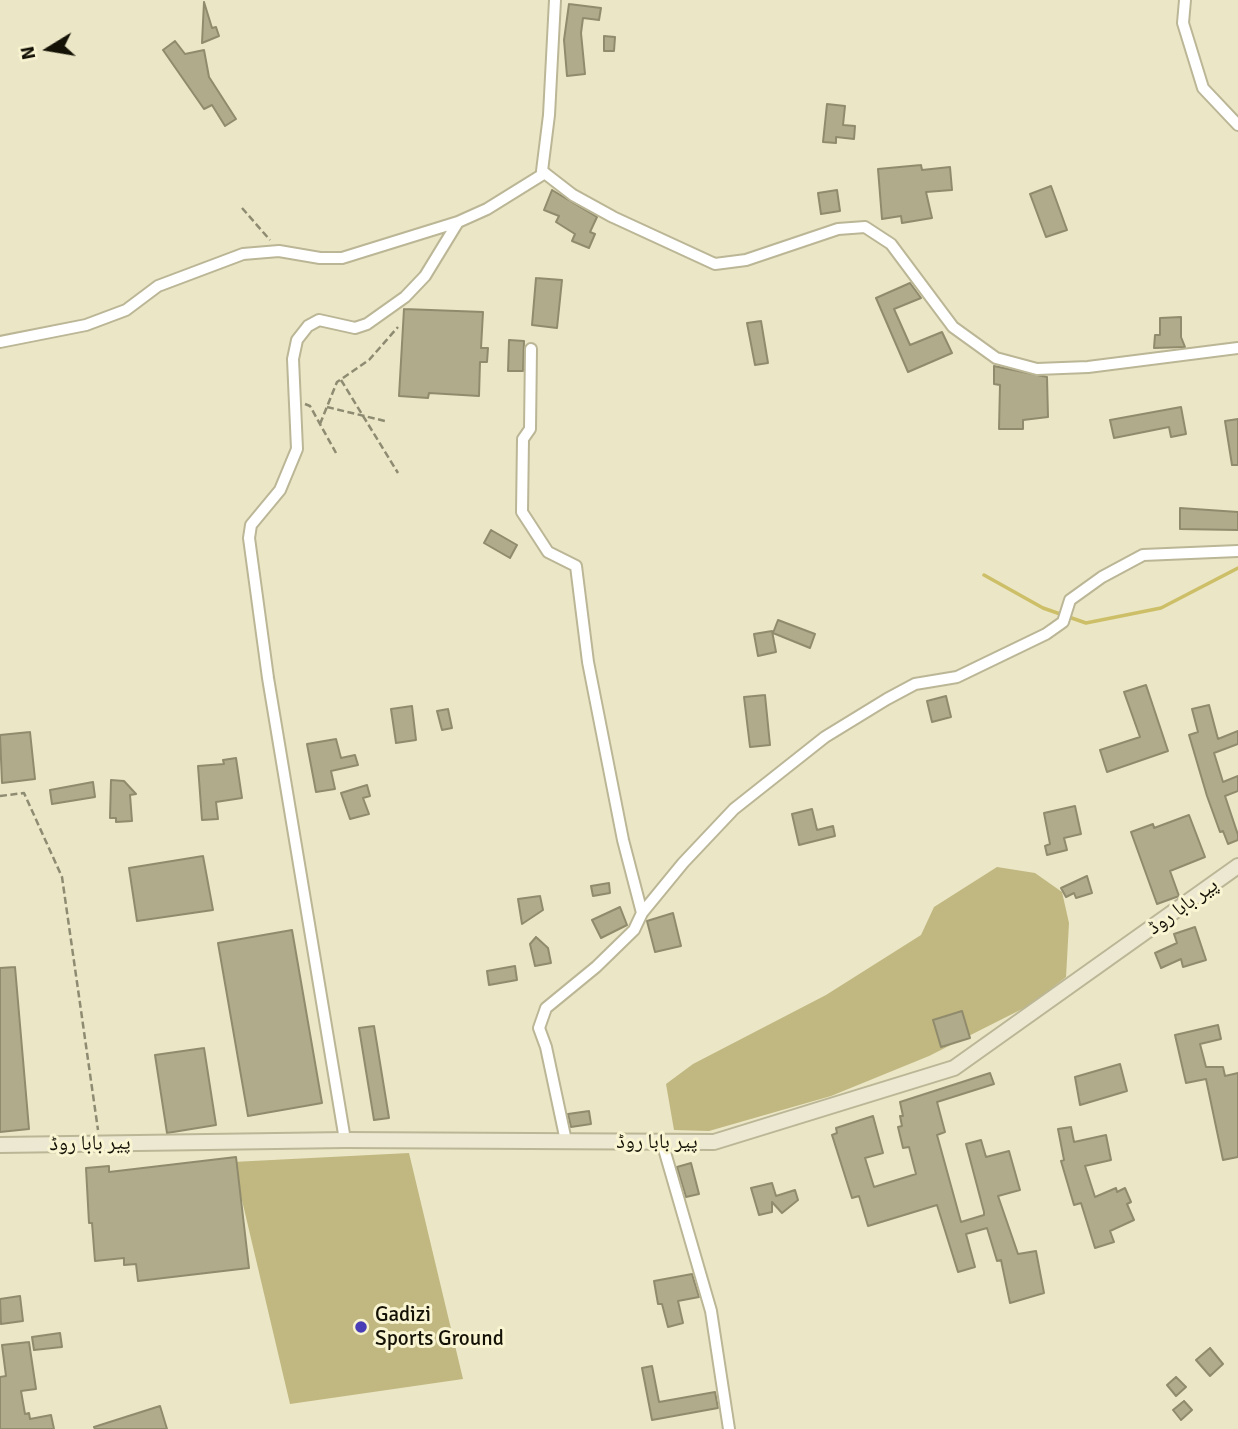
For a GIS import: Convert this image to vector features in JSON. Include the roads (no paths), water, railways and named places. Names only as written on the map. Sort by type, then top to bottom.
[{"type":"main road","name":"پیر بابا روڈ","points":[[0,1145],[345,1140],[714,1142],[954,1068],[1238,866]]},
{"type":"street","points":[[555,0],[549,115],[542,171],[573,195],[613,217],[715,264],[746,260],[838,229],[865,227],[891,244],[953,327],[996,358],[1037,369],[1088,367],[1238,348]]},
{"type":"street","points":[[1185,0],[1183,23],[1203,89],[1238,125]]},
{"type":"street","points":[[0,342],[86,325],[126,310],[158,286],[243,254],[279,251],[320,258],[342,258],[458,222],[487,209],[545,173]]},
{"type":"street","points":[[345,1140],[278,746],[250,538],[251,525],[280,490],[297,449],[293,359],[297,341],[308,326],[319,320],[355,328],[367,324],[405,297],[425,276],[458,222]]},
{"type":"street","points":[[531,349],[530,429],[523,439],[520,499],[522,512],[548,552],[576,566],[588,662],[623,840],[642,913]]},
{"type":"street","points":[[565,1141],[546,1047],[539,1028],[545,1007],[596,967],[634,930],[642,913],[683,863],[734,809],[825,737],[915,684],[957,677],[1046,634],[1062,622],[1070,600],[1102,577],[1143,555],[1238,551]]},
{"type":"street","points":[[662,1142],[710,1311],[729,1429]]},
{"type":"waterway","points":[[984,575],[1043,608],[1086,623],[1161,608],[1238,568]]},
{"type":"place","name":"Gadizi Sports Ground","points":[[361,1327]]}]
